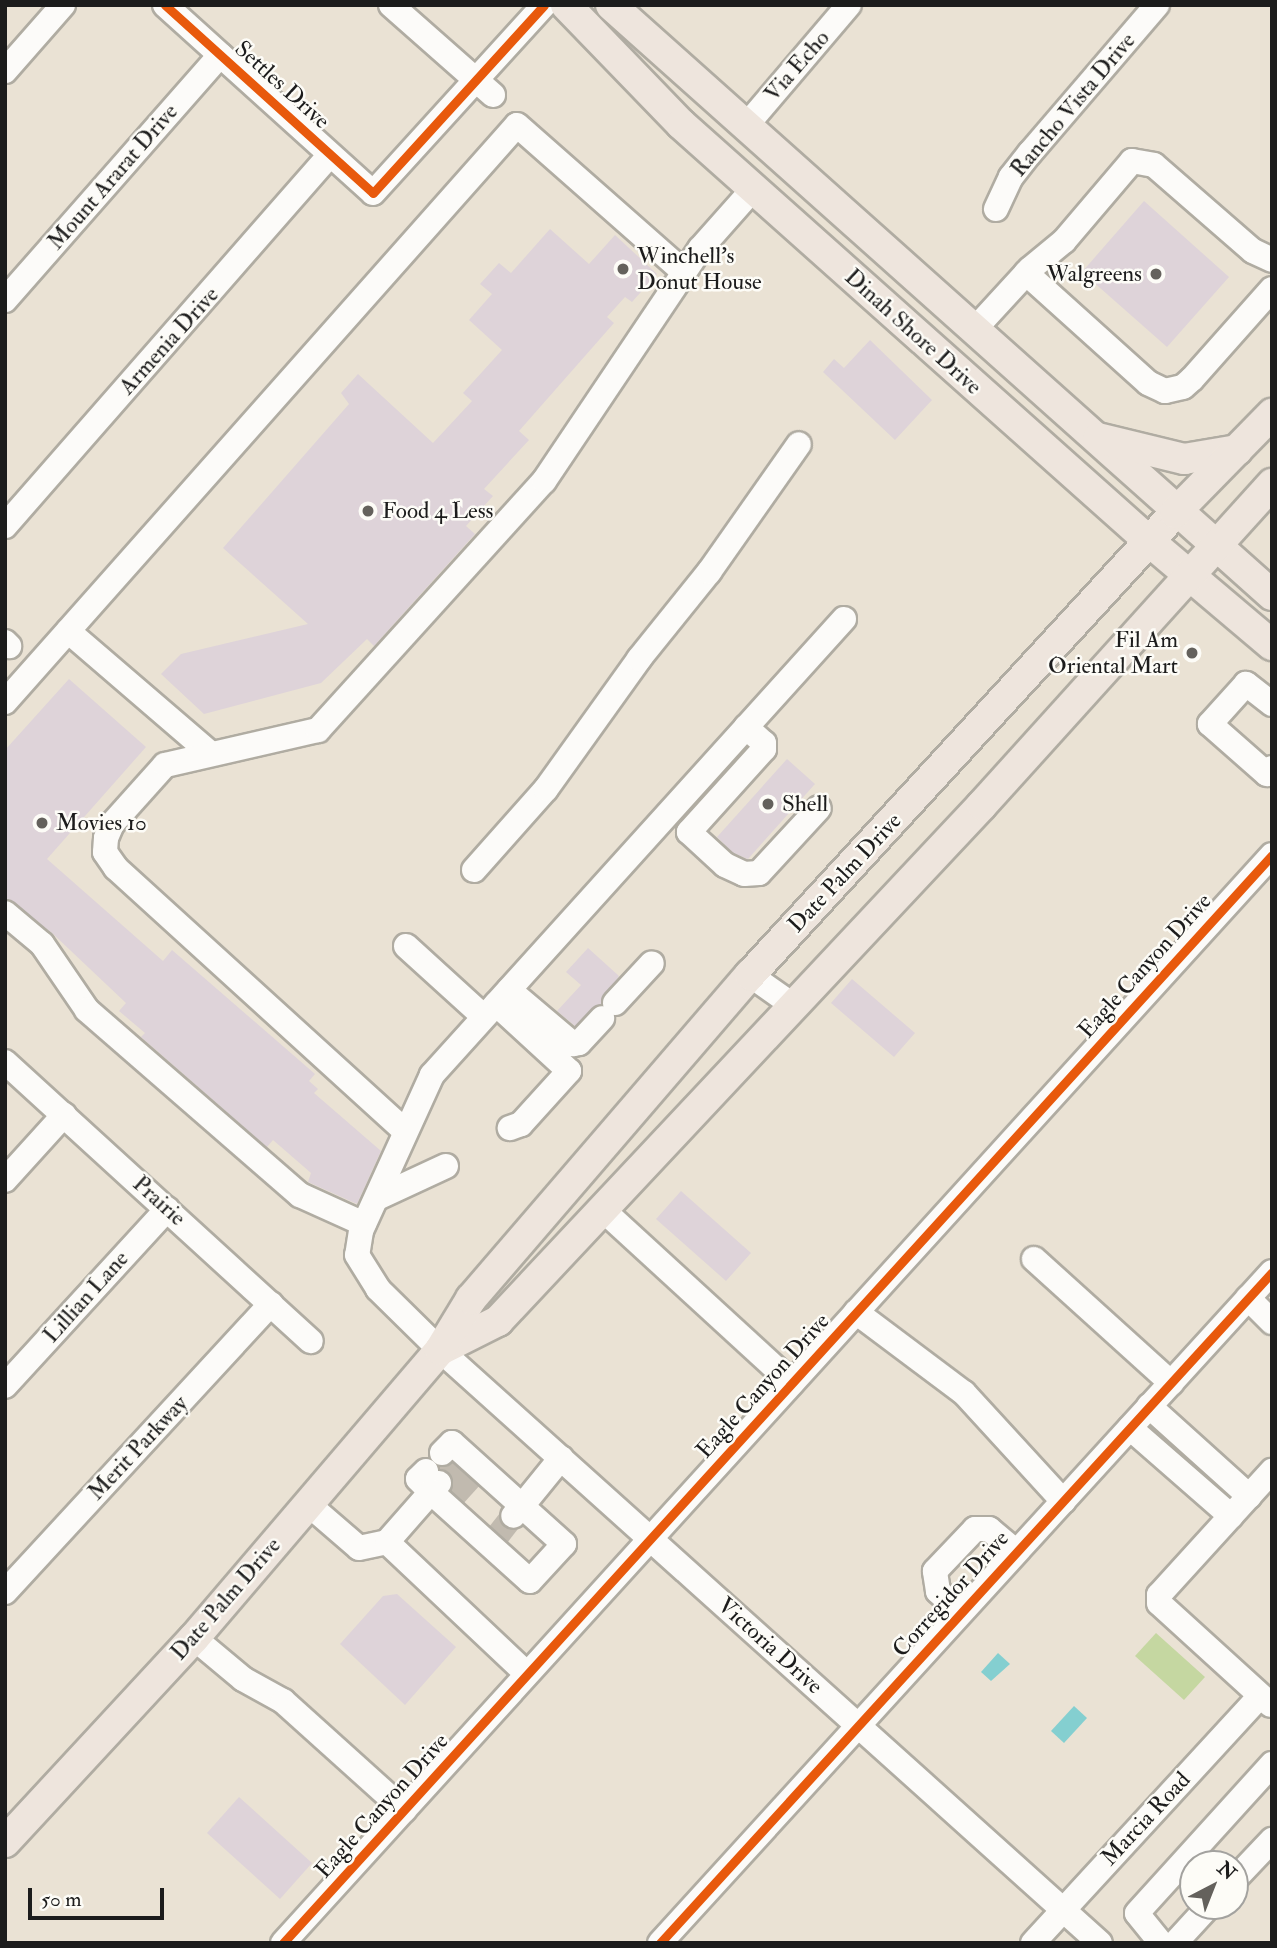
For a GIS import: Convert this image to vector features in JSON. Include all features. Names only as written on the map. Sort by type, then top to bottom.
[{"type":"main road","name":"Dinah Shore Drive","points":[[566,5],[681,124],[1150,542],[1272,645]]},
{"type":"main road","points":[[590,5],[647,57],[680,68]]},
{"type":"main road","name":"Dinah Shore Drive","points":[[611,5],[1175,513],[1272,595]]},
{"type":"main road","points":[[753,189],[780,159]]},
{"type":"main road","points":[[850,275],[892,290],[957,339],[973,331]]},
{"type":"main road","name":"Date Palm Drive","points":[[5,1842],[194,1638],[440,1350],[471,1299],[750,975],[1175,513],[1272,414]]},
{"type":"main road","points":[[1088,434],[1184,459],[1237,450]]},
{"type":"main road","name":"Date Palm Drive","points":[[440,1350],[498,1321],[794,1006],[1272,484]]},
{"type":"street","points":[[5,71],[63,5]]},
{"type":"street","name":"Settles Drive","points":[[165,5],[373,192],[473,77]]},
{"type":"street","points":[[391,5],[493,95]]},
{"type":"street","points":[[473,77],[544,5]]},
{"type":"street","name":"Via Echo","points":[[745,127],[849,5]]},
{"type":"street","name":"Rancho Vista Drive","points":[[996,209],[1011,177],[1157,5]]},
{"type":"street","name":"Mount Ararat Drive","points":[[5,299],[220,55]]},
{"type":"street","points":[[5,702],[517,125],[684,272]]},
{"type":"street","name":"Armenia Drive","points":[[5,526],[330,155]]},
{"type":"street","points":[[973,331],[1026,273],[1064,242],[1132,161],[1140,160],[1154,166],[1253,251],[1272,260]]},
{"type":"street","points":[[405,1131],[116,868],[105,852],[112,824],[166,765],[318,730],[544,481],[684,272],[753,189]]},
{"type":"street","points":[[1026,273],[1148,383],[1166,391],[1183,387],[1192,379],[1272,289]]},
{"type":"street","points":[[474,870],[546,789],[639,659],[709,572],[799,443]]},
{"type":"street","name":"Victoria Drive","points":[[844,619],[432,1075],[364,1224],[358,1255],[366,1273],[440,1350],[1100,1943]]},
{"type":"street","points":[[68,631],[210,753]]},
{"type":"street","points":[[1272,704],[1246,684],[1210,724],[1267,774],[1272,768]]},
{"type":"street","points":[[746,727],[764,743],[764,749],[688,832],[725,865],[744,874],[759,873],[819,808]]},
{"type":"street","points":[[688,792],[708,811]]},
{"type":"street","name":"Eagle Canyon Drive","points":[[283,1943],[1272,855]]},
{"type":"street","points":[[5,913],[42,944],[87,1010],[300,1195],[364,1224]]},
{"type":"street","points":[[406,946],[497,1004],[573,1044],[579,1043],[652,963]]},
{"type":"street","points":[[750,975],[794,1006]]},
{"type":"street","points":[[497,1004],[569,1071],[521,1124],[510,1128]]},
{"type":"street","name":"Prairie","points":[[5,1062],[311,1341]]},
{"type":"street","points":[[5,1180],[64,1115]]},
{"type":"street","points":[[377,1198],[446,1166]]},
{"type":"street","name":"Lillian Lane","points":[[5,1386],[167,1209]]},
{"type":"street","points":[[603,1210],[792,1382]]},
{"type":"street","points":[[1034,1259],[1171,1383]]},
{"type":"street","name":"Corregidor Drive","points":[[660,1943],[1272,1272]]},
{"type":"street","points":[[1248,1298],[1272,1322]]},
{"type":"street","name":"Merit Parkway","points":[[5,1592],[271,1304]]},
{"type":"street","points":[[856,1312],[964,1393],[1063,1500]]},
{"type":"street","points":[[1149,1406],[1249,1496]]},
{"type":"street","points":[[1130,1428],[1231,1516]]},
{"type":"street","points":[[1183,1474],[1201,1454]]},
{"type":"street","points":[[308,1504],[359,1548],[387,1542],[473,1496],[561,1458]]},
{"type":"street","points":[[1266,1701],[1159,1603],[1160,1595],[1272,1471]]},
{"type":"street","points":[[961,1612],[938,1591],[936,1571],[975,1529],[989,1529],[1016,1552]]},
{"type":"street","points":[[387,1542],[527,1674]]},
{"type":"street","points":[[194,1638],[243,1679],[283,1701],[404,1810]]},
{"type":"street","name":"Marcia Road","points":[[1033,1943],[1266,1701]]},
{"type":"street","points":[[1161,1943],[1137,1913],[1272,1763]]},
{"type":"street","points":[[1249,1864],[1272,1840]]},
{"type":"street","points":[[1175,1943],[1196,1920]]},
{"type":"green space","points":[[1156,1633],[1205,1677],[1184,1700],[1135,1656]]},
{"type":"water","points":[[998,1653],[1010,1664],[991,1681],[981,1672]]},
{"type":"water","points":[[1074,1706],[1087,1718],[1064,1743],[1051,1731]]},
{"type":"building","name":"Walgreens","points":[[1144,201],[1229,277],[1167,347],[1082,272]]},
{"type":"building","points":[[550,229],[589,264],[615,235],[657,274],[632,302],[625,297],[607,317],[614,323],[519,431],[529,440],[484,489],[493,496],[466,526],[475,534],[374,646],[367,639],[321,683],[204,714],[161,674],[181,654],[308,624],[223,548],[349,404],[341,393],[358,374],[433,443],[472,401],[463,393],[502,350],[469,320],[492,294],[480,284],[499,263],[511,273]]},
{"type":"building","points":[[870,340],[932,400],[895,440],[823,372],[834,359],[844,368]]},
{"type":"building","points":[[69,679],[146,747],[47,859],[163,961],[172,950],[315,1074],[309,1081],[318,1089],[314,1093],[381,1151],[357,1204],[308,1182],[311,1173],[273,1140],[267,1147],[141,1037],[145,1033],[119,1011],[126,1003],[52,933],[5,897],[5,750]]},
{"type":"building","points":[[787,759],[815,784],[748,859],[733,853],[717,837]]},
{"type":"building","points":[[588,948],[619,976],[601,1004],[575,1026],[557,1011],[581,985],[566,972]]},
{"type":"building","points":[[852,979],[915,1033],[894,1057],[831,1003]]},
{"type":"building","points":[[681,1191],[751,1253],[726,1281],[656,1219]]},
{"type":"building","points":[[397,1594],[456,1647],[405,1705],[340,1644],[383,1596]]},
{"type":"building","points":[[239,1797],[312,1863],[280,1899],[207,1833]]},
{"type":"tunnel","points":[[439,1483],[455,1464]]},
{"type":"tunnel","points":[[454,1496],[470,1478]]},
{"type":"tunnel","points":[[498,1535],[513,1516]]},
{"type":"cycle path","points":[[165,5],[373,193],[544,5]]},
{"type":"cycle path","points":[[283,1943],[1272,855]]},
{"type":"cycle path","points":[[660,1943],[1272,1272]]},
{"type":"place","name":"Winchell's Donut House","points":[[623,269]]},
{"type":"place","name":"Walgreens","points":[[1156,274]]},
{"type":"place","name":"Food 4 Less","points":[[368,511]]},
{"type":"place","name":"Fil Am Oriental Mart","points":[[1192,653]]},
{"type":"place","name":"Shell","points":[[768,804]]},
{"type":"place","name":"Movies 10","points":[[42,823]]}]
